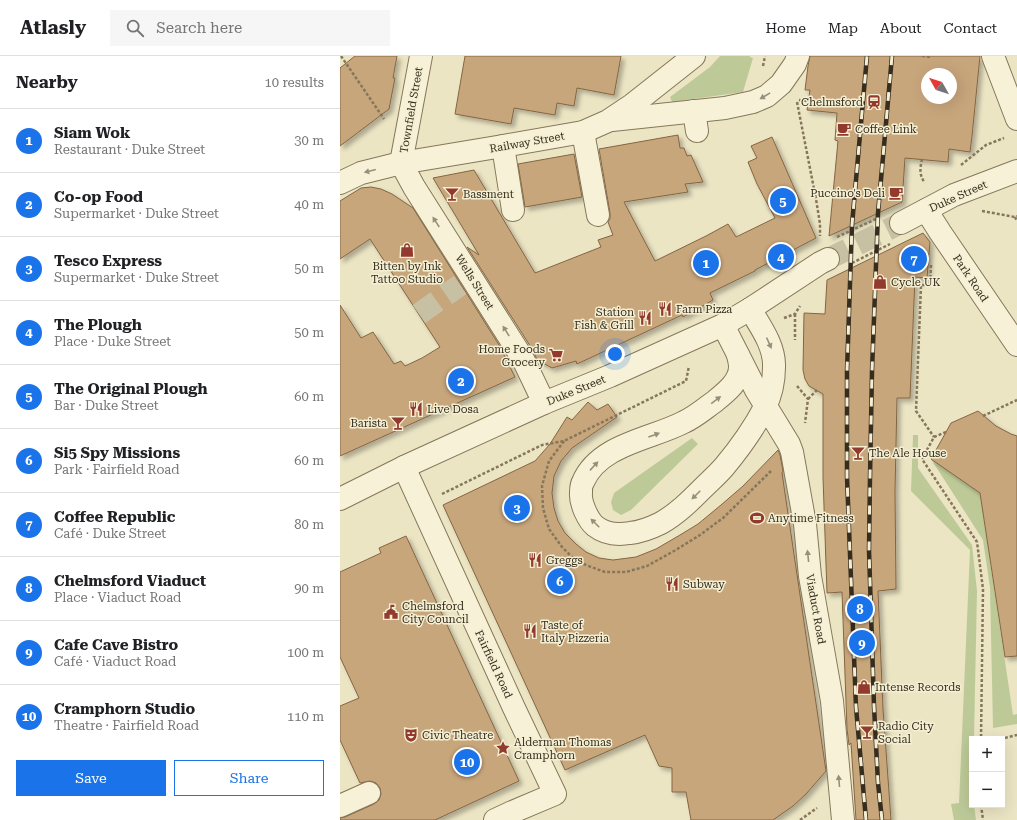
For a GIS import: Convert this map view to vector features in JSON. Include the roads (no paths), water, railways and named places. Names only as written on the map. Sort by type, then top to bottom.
[{"type":"street","name":"Townfield Street","points":[[401,163],[421,56]]},
{"type":"street","name":"Railway Street","points":[[340,183],[361,173],[401,163],[583,132],[608,121],[632,105],[694,56]]},
{"type":"street","points":[[785,56],[785,78]]},
{"type":"street","points":[[608,121],[635,117],[695,121],[725,108],[753,102],[767,96],[781,84],[795,64],[798,56]]},
{"type":"street","points":[[993,56],[1017,119]]},
{"type":"street","points":[[583,132],[598,215]]},
{"type":"street","points":[[503,146],[513,210]]},
{"type":"street","name":"Wells Street","points":[[401,163],[466,281],[523,359],[544,403]]},
{"type":"street","name":"Duke Street","points":[[892,227],[954,195],[1017,171]]},
{"type":"street","name":"Park Road","points":[[926,210],[944,239],[1017,345]]},
{"type":"street","name":"Duke Street","points":[[340,499],[404,467],[544,403],[610,376],[723,325],[832,263]]},
{"type":"street","points":[[738,355],[740,368],[736,380],[712,403],[684,422],[623,446],[593,465],[582,482],[581,497],[587,514],[596,526],[608,532],[622,535],[640,532],[661,523],[686,505],[724,468],[747,437],[766,406],[773,384],[774,365],[771,347],[750,309]]},
{"type":"street","name":"Viaduct Road","points":[[723,325],[756,390],[789,444],[792,452],[805,524],[810,576],[832,700],[843,820]]},
{"type":"street","name":"Fairfield Road","points":[[404,467],[555,794],[496,820]]},
{"type":"street","points":[[340,806],[369,793]]},
{"type":"tunnel","points":[[828,259],[901,223]]},
{"type":"tunnel","points":[[419,314],[460,285]]},
{"type":"railway","points":[[866,820],[856,707],[847,477],[847,371],[852,225],[867,56]]},
{"type":"railway","points":[[882,820],[878,783],[874,706],[869,550],[872,371],[878,213],[892,56]]},
{"type":"place","name":"Chelmsford","points":[[874,102]]},
{"type":"place","name":"Coffee Link","points":[[844,129]]},
{"type":"place","name":"Puccino's Deli","points":[[896,193]]},
{"type":"place","name":"Bassment","points":[[452,194]]},
{"type":"place","name":"The Original Plough","points":[[783,201]]},
{"type":"place","name":"Bitten by Ink Tattoo Studio","points":[[407,250]]},
{"type":"place","name":"The Plough","points":[[781,257]]},
{"type":"place","name":"Coffee Republic","points":[[914,259]]},
{"type":"place","name":"Siam Wok","points":[[706,263]]},
{"type":"place","name":"Cycle UK","points":[[880,282]]},
{"type":"place","name":"Farm Pizza","points":[[665,309]]},
{"type":"place","name":"Station Fish & Grill","points":[[645,318]]},
{"type":"place","name":"Home Foods Grocery","points":[[556,355]]},
{"type":"place","name":"Co-op Food","points":[[461,381]]},
{"type":"place","name":"Live Dosa","points":[[416,409]]},
{"type":"place","name":"Barista","points":[[398,423]]},
{"type":"place","name":"The Ale House","points":[[858,453]]},
{"type":"place","name":"Tesco Express","points":[[517,508]]},
{"type":"place","name":"Anytime Fitness","points":[[757,518]]},
{"type":"place","name":"Greggs","points":[[535,560]]},
{"type":"place","name":"Si5 Spy Missions","points":[[560,581]]},
{"type":"place","name":"Subway","points":[[672,584]]},
{"type":"place","name":"Chelmsford Viaduct","points":[[860,609]]},
{"type":"place","name":"Chelmsford City Council","points":[[391,612]]},
{"type":"place","name":"Taste of Italy Pizzeria","points":[[530,631]]},
{"type":"place","name":"Cafe Cave Bistro","points":[[862,643]]},
{"type":"place","name":"Intense Records","points":[[864,687]]},
{"type":"place","name":"Radio City Social","points":[[867,732]]},
{"type":"place","name":"Civic Theatre","points":[[411,735]]},
{"type":"place","name":"Alderman Thomas Cramphorn","points":[[503,748]]},
{"type":"place","name":"Cramphorn Studio","points":[[467,762]]}]
